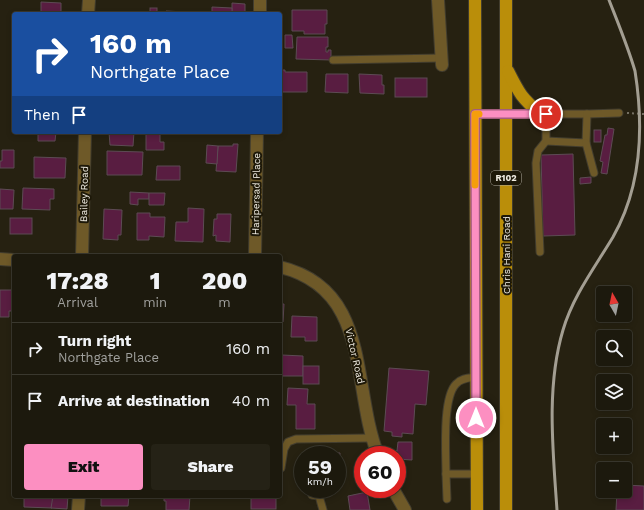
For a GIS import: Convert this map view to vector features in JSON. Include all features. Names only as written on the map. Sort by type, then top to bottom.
[{"type":"main road","points":[[470,0],[476,18]]},
{"type":"main road","points":[[475,0],[477,510]]},
{"type":"main road","name":"Chris Hani Road","points":[[506,0],[506,510]]},
{"type":"main road","points":[[507,69],[520,94],[528,104],[544,114]]},
{"type":"street","points":[[88,12],[89,0]]},
{"type":"street","points":[[260,0],[260,12]]},
{"type":"street","points":[[438,0],[442,61]]},
{"type":"street","name":"Bailey Road","points":[[82,254],[85,134]]},
{"type":"street","name":"Haripersad Place","points":[[255,254],[257,134]]},
{"type":"street","points":[[0,259],[12,260]]},
{"type":"street","name":"Victor Road","points":[[282,268],[300,273],[321,285],[336,301],[347,320],[375,446]]},
{"type":"street","points":[[78,510],[79,498]]},
{"type":"street","points":[[398,498],[405,510]]},
{"type":"lane","points":[[333,60],[442,61]]},
{"type":"lane","points":[[475,114],[619,113]]},
{"type":"lane","points":[[540,252],[536,163],[538,151],[546,141],[544,114]]},
{"type":"lane","points":[[587,114],[586,143],[594,173]]},
{"type":"lane","points":[[546,141],[586,143]]},
{"type":"lane","points":[[446,498],[446,422],[450,396],[452,388],[459,381],[476,376]]},
{"type":"lane","points":[[282,458],[284,449],[288,442],[296,439],[372,438]]},
{"type":"lane","points":[[446,474],[476,474]]},
{"type":"lane","points":[[319,498],[323,510]]},
{"type":"path","points":[[619,113],[644,114]]},
{"type":"building","points":[[41,2],[61,3],[61,12],[41,12]]},
{"type":"building","points":[[232,3],[245,4],[245,12],[232,12]]},
{"type":"building","points":[[212,7],[232,8],[232,12],[212,12]]},
{"type":"building","points":[[150,8],[157,8],[157,12],[150,12]]},
{"type":"building","points":[[292,10],[327,10],[325,34],[304,34],[304,31],[292,31]]},
{"type":"building","points":[[285,35],[292,35],[293,48],[285,48]]},
{"type":"building","points":[[297,37],[328,37],[328,47],[326,47],[326,52],[331,50],[331,60],[296,59]]},
{"type":"building","points":[[282,70],[285,70],[285,72],[307,72],[307,92],[282,92]]},
{"type":"building","points":[[326,74],[348,74],[348,93],[325,92]]},
{"type":"building","points":[[359,74],[382,75],[384,94],[360,93]]},
{"type":"building","points":[[395,78],[427,78],[427,97],[395,97]]},
{"type":"building","points":[[608,128],[614,129],[607,174],[601,173],[603,162],[600,161],[605,135],[607,135]]},
{"type":"building","points":[[594,130],[601,130],[601,142],[594,142]]},
{"type":"building","points":[[38,134],[56,134],[55,141],[38,141]]},
{"type":"building","points":[[109,134],[134,134],[133,146],[110,145]]},
{"type":"building","points":[[146,134],[160,134],[160,142],[164,142],[164,150],[146,150]]},
{"type":"building","points":[[233,144],[238,144],[236,172],[216,171],[218,146],[233,146]]},
{"type":"building","points":[[207,145],[218,146],[217,164],[206,163]]},
{"type":"building","points":[[2,150],[14,150],[14,168],[0,168],[0,161],[2,161]]},
{"type":"building","points":[[107,151],[143,152],[142,175],[107,175]]},
{"type":"building","points":[[573,154],[575,235],[543,236],[541,155]]},
{"type":"building","points":[[34,157],[66,158],[65,178],[34,178]]},
{"type":"building","points":[[157,166],[180,166],[180,180],[156,180]]},
{"type":"building","points":[[591,177],[591,183],[580,184],[580,178]]},
{"type":"building","points":[[23,188],[54,189],[54,199],[50,199],[50,210],[22,209]]},
{"type":"building","points":[[0,189],[14,190],[13,209],[0,209]]},
{"type":"building","points":[[130,192],[149,193],[149,199],[138,199],[138,205],[130,204]]},
{"type":"building","points":[[149,193],[165,193],[164,205],[149,205]]},
{"type":"building","points":[[188,208],[204,209],[203,242],[175,241],[176,222],[188,222]]},
{"type":"building","points":[[104,209],[122,210],[121,235],[118,235],[118,240],[103,239]]},
{"type":"building","points":[[137,213],[150,213],[150,217],[165,217],[164,237],[149,236],[149,240],[137,240]]},
{"type":"building","points":[[217,214],[231,214],[230,242],[216,241],[216,235],[213,236],[214,219],[217,219]]},
{"type":"building","points":[[10,218],[32,218],[32,234],[10,234]]},
{"type":"building","points":[[0,290],[12,290],[12,311],[9,311],[9,317],[0,317]]},
{"type":"building","points":[[282,304],[284,304],[283,322]]},
{"type":"building","points":[[292,316],[317,317],[317,341],[305,341],[305,337],[291,337]]},
{"type":"building","points":[[282,355],[303,356],[303,376],[282,376]]},
{"type":"building","points":[[303,366],[319,366],[319,384],[303,384]]},
{"type":"building","points":[[389,368],[429,371],[426,405],[415,404],[413,434],[402,433],[402,437],[392,436],[392,432],[384,431]]},
{"type":"building","points":[[288,388],[308,389],[307,404],[315,404],[315,429],[296,429],[296,405],[287,405]]},
{"type":"building","points":[[398,442],[412,442],[412,460],[406,460],[406,446],[398,446]]},
{"type":"building","points":[[632,485],[644,486],[644,510],[616,510],[617,498],[632,498]]},
{"type":"building","points":[[354,495],[354,498],[368,498],[370,510],[350,510],[348,496]]},
{"type":"building","points":[[24,498],[53,498],[52,508],[24,507]]},
{"type":"building","points":[[53,498],[68,498],[67,509],[51,508]]},
{"type":"building","points":[[101,498],[129,498],[128,506],[101,506]]},
{"type":"building","points":[[164,498],[190,498],[189,510],[166,510],[166,501],[164,501]]},
{"type":"building","points":[[251,498],[276,498],[276,509],[251,509]]},
{"type":"railway","points":[[557,510],[552,419],[554,374],[563,330],[572,305],[623,218],[630,198],[638,156],[640,135],[638,92],[635,71],[609,0]]},
{"type":"slow traffic","points":[[475,185],[475,114],[479,114]]},
{"type":"route","points":[[476,418],[475,114],[546,114]]}]
